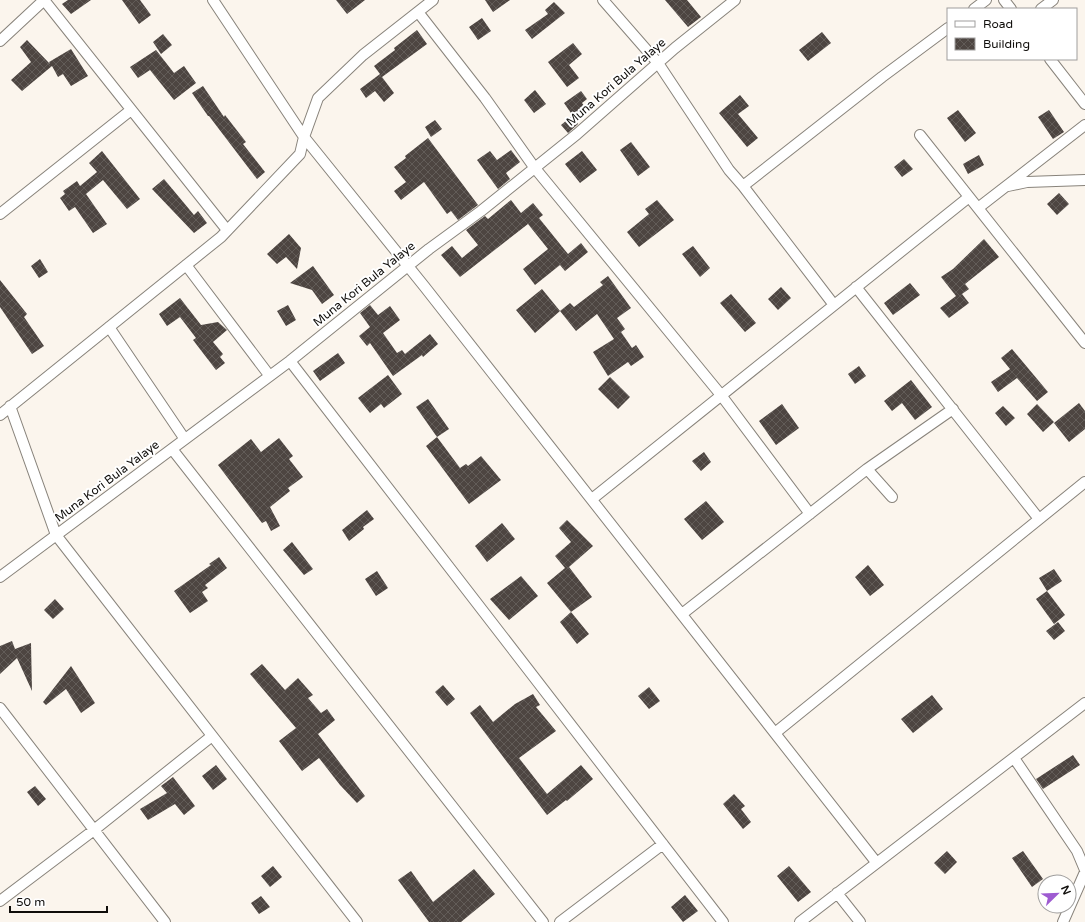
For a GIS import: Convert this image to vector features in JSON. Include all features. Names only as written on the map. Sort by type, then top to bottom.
[{"type":"street","points":[[0,41],[44,0],[227,230]]},
{"type":"street","points":[[213,0],[304,137],[592,499],[876,862]]},
{"type":"street","points":[[0,415],[186,265],[227,230],[300,154],[304,137],[318,98],[363,55],[433,0]]},
{"type":"street","points":[[603,0],[658,63],[729,170],[834,304]]},
{"type":"street","name":"Muna Kori Bula Yalaye","points":[[0,576],[172,449],[184,438],[290,361],[598,117],[658,63],[735,0]]},
{"type":"street","points":[[975,8],[986,0]]},
{"type":"street","points":[[1004,0],[1010,8]]},
{"type":"street","points":[[1042,8],[1053,0]]},
{"type":"street","points":[[418,12],[486,98],[534,167],[721,395],[810,514]]},
{"type":"street","points":[[743,186],[882,77],[947,29]]},
{"type":"street","points":[[1051,60],[1085,104]]},
{"type":"street","points":[[0,214],[131,110]]},
{"type":"street","points":[[978,208],[1085,126]]},
{"type":"street","points":[[920,135],[1085,343]]},
{"type":"street","points":[[1004,187],[1027,182],[1085,180]]},
{"type":"street","points":[[592,499],[969,197]]},
{"type":"street","points":[[186,265],[269,375]]},
{"type":"street","points":[[856,287],[1039,519]]},
{"type":"street","points":[[108,327],[184,438]]},
{"type":"street","points":[[290,361],[723,922]]},
{"type":"street","points":[[10,406],[56,535],[357,922]]},
{"type":"street","points":[[682,614],[867,469],[953,409]]},
{"type":"street","points":[[172,449],[543,922]]},
{"type":"street","points":[[867,469],[892,497]]},
{"type":"street","points":[[775,733],[1085,482]]},
{"type":"street","points":[[800,922],[876,862],[1085,703]]},
{"type":"street","points":[[0,708],[165,922]]},
{"type":"street","points":[[0,901],[94,830],[212,736]]},
{"type":"street","points":[[1014,758],[1077,851],[1085,871],[1063,922]]},
{"type":"street","points":[[560,922],[663,844]]},
{"type":"street","points":[[837,893],[860,922]]},
{"type":"building","points":[[68,0],[91,0],[71,14],[62,4]]},
{"type":"building","points":[[122,0],[140,0],[151,15],[139,24]]},
{"type":"building","points":[[336,0],[365,0],[347,14]]},
{"type":"building","points":[[485,0],[510,0],[493,12]]},
{"type":"building","points":[[665,0],[687,0],[701,17],[688,27]]},
{"type":"building","points":[[554,2],[565,13],[532,39],[525,30],[548,14],[545,10]]},
{"type":"building","points":[[482,18],[491,31],[478,40],[469,27]]},
{"type":"building","points":[[417,30],[427,44],[382,77],[394,93],[384,102],[375,91],[366,98],[360,89],[380,74],[374,66],[395,50],[394,48]]},
{"type":"building","points":[[822,32],[831,43],[808,61],[799,50]]},
{"type":"building","points":[[163,34],[172,45],[161,54],[153,42]]},
{"type":"building","points":[[27,40],[50,64],[49,62],[71,49],[88,76],[71,86],[63,74],[58,77],[52,66],[22,91],[11,80],[31,62],[20,47]]},
{"type":"building","points":[[573,43],[582,54],[569,65],[579,78],[567,87],[548,62]]},
{"type":"building","points":[[156,50],[174,73],[184,66],[196,83],[174,100],[150,70],[138,78],[130,67]]},
{"type":"building","points":[[203,86],[224,117],[225,115],[246,142],[243,144],[265,172],[257,179],[192,93]]},
{"type":"building","points":[[535,90],[546,104],[534,113],[524,100]]},
{"type":"building","points":[[581,91],[587,99],[582,103],[585,107],[573,116],[564,103]]},
{"type":"building","points":[[740,95],[749,106],[738,114],[758,138],[747,147],[719,113]]},
{"type":"building","points":[[958,110],[976,133],[965,142],[947,118]]},
{"type":"building","points":[[1049,110],[1064,132],[1053,139],[1038,117]]},
{"type":"building","points":[[572,116],[578,124],[568,133],[561,125]]},
{"type":"building","points":[[435,120],[442,129],[431,137],[425,127]]},
{"type":"building","points":[[428,138],[478,205],[458,220],[451,211],[447,214],[424,182],[401,200],[394,191],[406,182],[394,167],[406,158],[405,156]]},
{"type":"building","points":[[631,142],[650,167],[638,176],[620,150]]},
{"type":"building","points":[[511,150],[520,162],[506,173],[510,179],[498,189],[477,160],[490,151],[497,160]]},
{"type":"building","points":[[102,151],[140,199],[127,209],[103,180],[86,194],[107,224],[93,233],[75,207],[69,211],[60,198],[65,194],[63,191],[77,181],[80,186],[97,172],[89,163]]},
{"type":"building","points":[[582,151],[597,170],[580,183],[565,164]]},
{"type":"building","points":[[979,155],[984,165],[968,174],[963,164]]},
{"type":"building","points":[[904,159],[913,169],[902,177],[894,167]]},
{"type":"building","points":[[164,179],[194,215],[198,211],[207,223],[194,233],[152,189]]},
{"type":"building","points":[[1059,193],[1069,204],[1057,215],[1047,204]]},
{"type":"building","points":[[511,200],[521,213],[533,203],[543,215],[539,218],[568,254],[581,243],[588,252],[565,271],[560,265],[535,285],[523,269],[548,249],[528,224],[460,277],[441,255],[452,246],[462,258],[478,245],[466,230],[485,216],[488,219]]},
{"type":"building","points":[[657,200],[674,220],[639,247],[627,232],[649,214],[645,209]]},
{"type":"building","points":[[289,234],[301,248],[297,269],[286,257],[277,264],[267,254]]},
{"type":"building","points":[[984,239],[999,257],[965,284],[969,289],[962,294],[969,303],[949,318],[940,308],[956,296],[941,277],[953,269]]},
{"type":"building","points":[[693,246],[710,268],[700,277],[682,254]]},
{"type":"building","points":[[40,259],[48,272],[39,278],[31,266]]},
{"type":"building","points":[[313,266],[334,295],[322,304],[312,290],[290,283]]},
{"type":"building","points":[[608,276],[631,308],[617,318],[625,329],[621,332],[632,348],[636,345],[644,357],[631,366],[628,362],[608,376],[593,352],[614,339],[597,314],[576,331],[560,311],[570,303],[574,307],[603,285],[600,282]]},
{"type":"building","points":[[0,280],[27,314],[24,317],[44,346],[32,354],[0,307]]},
{"type":"building","points":[[910,283],[920,295],[893,315],[884,303]]},
{"type":"building","points":[[781,287],[791,298],[778,310],[768,299]]},
{"type":"building","points":[[542,289],[560,311],[535,333],[516,310]]},
{"type":"building","points":[[731,294],[756,323],[745,332],[720,303]]},
{"type":"building","points":[[180,298],[201,325],[218,322],[227,330],[213,342],[223,354],[220,357],[225,363],[216,370],[193,340],[196,338],[180,317],[167,326],[159,314]]},
{"type":"building","points":[[288,305],[296,320],[286,326],[277,311]]},
{"type":"building","points":[[370,305],[378,315],[390,306],[400,320],[383,333],[397,353],[402,350],[405,354],[430,334],[438,344],[423,357],[422,355],[393,376],[370,343],[367,346],[359,336],[370,327],[360,313]]},
{"type":"building","points":[[1012,349],[1048,392],[1037,401],[1017,378],[998,392],[991,382],[1010,369],[1001,358]]},
{"type":"building","points":[[338,353],[345,363],[320,381],[313,371]]},
{"type":"building","points":[[859,366],[866,376],[855,384],[848,374]]},
{"type":"building","points":[[388,375],[402,394],[384,408],[381,404],[370,413],[358,398]]},
{"type":"building","points":[[610,377],[630,397],[618,409],[598,389]]},
{"type":"building","points":[[911,380],[932,407],[915,420],[902,403],[892,411],[884,401]]},
{"type":"building","points":[[428,399],[449,429],[437,437],[416,407]]},
{"type":"building","points":[[1079,403],[1085,411],[1085,429],[1069,442],[1054,423]]},
{"type":"building","points":[[782,404],[799,428],[776,445],[759,421]]},
{"type":"building","points":[[1037,404],[1054,422],[1043,432],[1027,414]]},
{"type":"building","points":[[1003,406],[1015,418],[1006,426],[995,413]]},
{"type":"building","points":[[437,437],[460,468],[466,464],[468,466],[481,456],[501,480],[469,504],[426,446]]},
{"type":"building","points":[[279,438],[293,456],[289,459],[303,477],[288,488],[290,491],[270,507],[280,526],[271,531],[266,521],[262,523],[218,465],[251,439],[261,452]]},
{"type":"building","points":[[704,452],[711,462],[701,471],[692,461]]},
{"type":"building","points":[[706,501],[724,522],[702,540],[684,519]]},
{"type":"building","points":[[367,510],[374,519],[363,527],[364,529],[349,541],[342,530]]},
{"type":"building","points":[[567,520],[593,546],[569,567],[592,597],[571,612],[547,583],[565,568],[555,556],[571,542],[559,528]]},
{"type":"building","points":[[502,523],[515,539],[487,562],[475,546]]},
{"type":"building","points":[[292,542],[313,569],[304,575],[283,550]]},
{"type":"building","points":[[219,557],[227,568],[205,585],[208,588],[202,592],[208,601],[190,613],[174,591],[211,565],[209,564]]},
{"type":"building","points":[[868,565],[884,585],[870,596],[855,577]]},
{"type":"building","points":[[1054,569],[1062,581],[1047,591],[1039,578]]},
{"type":"building","points":[[377,571],[388,588],[376,596],[365,579]]},
{"type":"building","points":[[521,576],[538,596],[509,620],[490,599]]},
{"type":"building","points":[[1047,591],[1065,615],[1054,624],[1036,599]]},
{"type":"building","points":[[55,599],[64,609],[53,619],[44,610]]},
{"type":"building","points":[[571,612],[589,634],[577,644],[560,622]]},
{"type":"building","points":[[1058,622],[1065,631],[1054,640],[1046,631]]},
{"type":"building","points":[[12,641],[15,649],[31,643],[32,691],[17,658],[0,674],[0,646]]},
{"type":"building","points":[[262,664],[285,690],[298,678],[313,695],[308,698],[321,713],[327,709],[335,720],[318,734],[365,796],[357,803],[340,785],[319,758],[302,771],[279,741],[296,728],[250,674]]},
{"type":"building","points":[[71,666],[95,703],[81,713],[66,689],[46,705],[43,702]]},
{"type":"building","points":[[443,685],[455,699],[447,706],[435,692]]},
{"type":"building","points":[[649,687],[660,701],[649,709],[638,696]]},
{"type":"building","points":[[533,694],[540,705],[536,707],[556,731],[519,758],[547,794],[581,765],[593,779],[567,801],[566,800],[547,815],[470,713],[480,705],[493,722],[515,704]]},
{"type":"building","points":[[932,695],[943,709],[913,733],[901,719]]},
{"type":"building","points":[[1073,755],[1080,765],[1043,789],[1036,779]]},
{"type":"building","points":[[216,765],[227,779],[213,790],[202,776]]},
{"type":"building","points":[[173,777],[195,806],[184,815],[175,804],[148,820],[140,809],[167,793],[161,786]]},
{"type":"building","points":[[35,786],[46,799],[38,806],[27,792]]},
{"type":"building","points":[[734,794],[745,806],[741,809],[751,822],[743,829],[723,804]]},
{"type":"building","points":[[947,851],[957,862],[945,874],[934,863]]},
{"type":"building","points":[[1023,851],[1039,874],[1037,874],[1037,883],[1032,887],[1012,858]]},
{"type":"building","points":[[273,866],[282,877],[270,887],[261,876]]},
{"type":"building","points":[[789,866],[811,892],[798,902],[777,876]]},
{"type":"building","points":[[474,869],[495,894],[461,922],[429,922],[398,880],[411,871],[433,902]]},
{"type":"building","points":[[685,895],[698,911],[683,922],[671,907]]},
{"type":"building","points":[[261,896],[270,907],[259,914],[251,903]]}]
